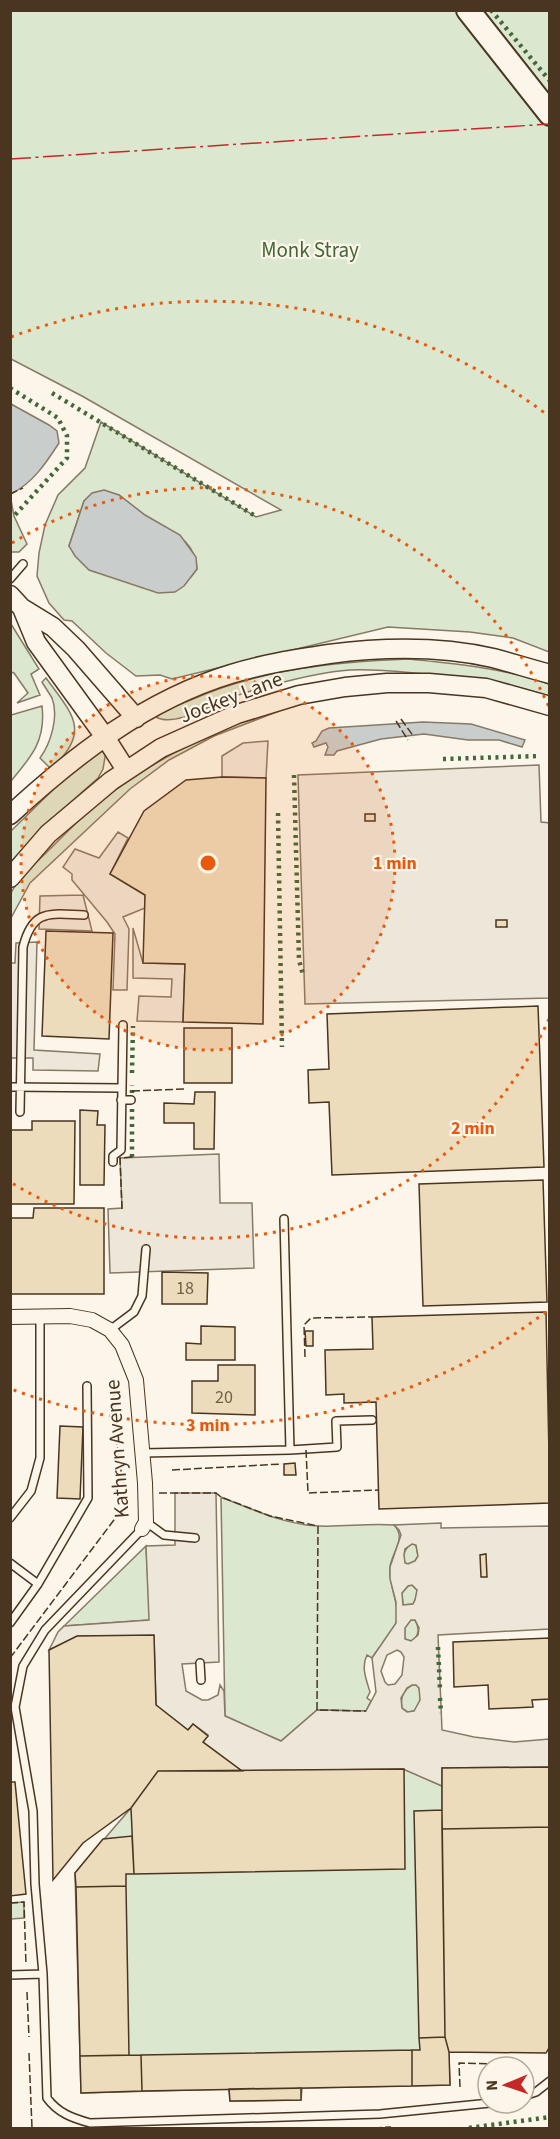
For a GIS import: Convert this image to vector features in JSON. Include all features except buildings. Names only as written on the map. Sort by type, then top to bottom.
[{"type":"main road","points":[[468,10],[549,114]]},
{"type":"street","points":[[16,602],[61,634],[136,718]]},
{"type":"street","points":[[16,602],[36,642],[105,737],[126,770]]},
{"type":"street","name":"Jockey Lane","points":[[10,815],[71,761],[136,718],[176,696],[230,674],[282,660],[363,649],[441,651],[491,658],[549,674]]},
{"type":"street","name":"Jockey Lane","points":[[10,878],[48,834],[126,770],[161,748],[237,714],[299,695],[387,683],[429,683],[486,688],[549,706]]},
{"type":"street","points":[[10,1317],[70,1316],[92,1320],[110,1330]]},
{"type":"street","name":"Kathryn Avenue","points":[[110,1330],[122,1345],[136,1380],[142,1453],[144,1526]]},
{"type":"lane","points":[[10,579],[23,564]]},
{"type":"lane","points":[[20,1112],[23,947],[27,933],[39,917],[50,914],[84,915]]},
{"type":"lane","points":[[113,1162],[113,1156],[122,1150],[123,1025]]},
{"type":"lane","points":[[122,1079],[132,1079]]},
{"type":"lane","points":[[10,1087],[121,1088]]},
{"type":"lane","points":[[121,1100],[131,1100]]},
{"type":"lane","points":[[284,1219],[290,1450]]},
{"type":"lane","points":[[110,1330],[134,1312],[142,1296],[146,1249]]},
{"type":"lane","points":[[10,1518],[31,1491],[40,1458],[40,1316]]},
{"type":"lane","points":[[10,1623],[38,1584],[88,1498],[87,1386]]},
{"type":"lane","points":[[142,1453],[337,1448],[336,1421],[372,1420]]},
{"type":"lane","points":[[195,1538],[164,1535],[144,1526],[45,1630],[23,1666],[15,1707],[33,1811],[35,1884],[43,1974],[47,2098],[54,2107],[69,2117],[90,2123],[380,2114],[476,2104]]},
{"type":"lane","points":[[10,1563],[38,1584]]},
{"type":"lane","points":[[200,1663],[201,1680]]},
{"type":"lane","points":[[10,1974],[43,1974]]},
{"type":"lane","points":[[536,2092],[549,2081]]},
{"type":"green space","name":"Monk Stray","points":[[10,11],[549,11],[549,652],[513,638],[470,632],[388,627],[172,679],[160,675],[136,676],[106,653],[72,621],[64,620],[49,603],[37,576],[45,525],[58,495],[85,468],[101,422],[256,517],[281,510],[82,396],[11,359]],"holes":[[[119,495],[186,543],[195,558],[197,569],[191,577],[69,546],[84,501]]]},
{"type":"green space","points":[[11,500],[14,516],[27,544],[19,552],[11,552]]},
{"type":"green space","points":[[11,624],[39,669],[31,674],[40,695],[17,703],[28,693],[11,672]]},
{"type":"green space","points":[[409,659],[480,667],[515,674],[549,684],[549,696],[499,683],[466,678],[350,670],[311,676],[261,688],[181,718],[172,720],[156,717],[168,709],[219,689],[272,674],[353,662]]},
{"type":"green space","points":[[46,678],[64,703],[74,724],[71,744],[51,769],[40,758],[48,745],[55,713],[52,698],[42,682]]},
{"type":"green space","points":[[42,706],[42,729],[36,747],[11,781],[11,715]]},
{"type":"green space","points":[[279,711],[214,736],[169,760],[130,789],[30,883],[11,918],[10,900],[16,885],[29,869],[105,798],[150,766],[215,733]]},
{"type":"green space","points":[[103,747],[106,751],[103,769],[98,778],[43,827],[11,862],[11,831],[71,772]]},
{"type":"green space","points":[[221,1497],[294,1523],[319,1526],[394,1525],[398,1530],[398,1545],[390,1567],[397,1609],[396,1623],[392,1633],[372,1658],[367,1655],[365,1660],[365,1673],[370,1692],[367,1698],[371,1701],[366,1711],[317,1710],[281,1741],[225,1716]]},
{"type":"green space","points":[[412,1544],[416,1545],[418,1556],[415,1561],[408,1564],[405,1563],[404,1555],[406,1549]]},
{"type":"green space","points":[[146,1546],[150,1620],[64,1626]]},
{"type":"green space","points":[[412,1585],[417,1590],[417,1596],[413,1604],[403,1605],[402,1593]]},
{"type":"green space","points":[[411,1620],[415,1620],[418,1629],[416,1637],[411,1641],[405,1639],[405,1633],[406,1626]]},
{"type":"green space","points":[[417,1685],[420,1698],[414,1711],[408,1712],[402,1708],[401,1701],[406,1689]]},
{"type":"green space","points":[[404,1769],[442,1786],[442,1867],[450,2085],[302,2088],[301,2100],[230,2101],[229,2089],[81,2093],[75,1873],[131,1808],[242,1771]]},
{"type":"green space","points":[[24,1902],[24,1918],[11,1919],[11,1903]]},
{"type":"shaded area","points":[[11,404],[57,431],[59,443],[32,478],[11,494]]},
{"type":"shaded area","points":[[104,490],[119,495],[145,515],[180,535],[196,557],[197,569],[184,586],[175,592],[158,593],[89,570],[75,556],[69,546],[84,501],[92,493]]},
{"type":"shaded area","points":[[423,722],[471,724],[525,740],[522,747],[499,740],[468,740],[424,734],[381,739],[337,751],[334,755],[325,755],[328,747],[326,743],[314,747],[312,743],[322,731],[329,728]]},
{"type":"shaded area","points":[[268,741],[266,778],[222,777],[222,756],[243,743]]},
{"type":"shaded area","points":[[539,765],[541,822],[550,823],[549,998],[305,1004],[298,775]]},
{"type":"shaded area","points":[[118,832],[128,838],[110,874],[145,895],[145,908],[123,917],[129,929],[127,990],[113,990],[115,934],[72,880],[72,874],[63,867],[75,849],[99,858]]},
{"type":"shaded area","points":[[83,895],[92,931],[39,929],[40,896]]},
{"type":"shaded area","points":[[133,928],[143,963],[185,964],[183,1022],[137,1021],[139,996],[171,997],[172,979],[133,978]]},
{"type":"shaded area","points":[[37,942],[34,1050],[100,1054],[98,1071],[33,1070],[33,1058],[11,1058],[11,963],[15,963],[16,943]]},
{"type":"shaded area","points":[[219,1154],[220,1203],[252,1203],[254,1268],[110,1273],[108,1209],[122,1208],[120,1158]]},
{"type":"shaded area","points":[[175,1493],[216,1493],[219,1662],[182,1664],[186,1691],[202,1700],[208,1700],[218,1695],[220,1685],[224,1691],[225,1716],[281,1741],[317,1710],[366,1711],[376,1692],[372,1658],[396,1623],[396,1602],[390,1579],[390,1567],[401,1535],[394,1525],[441,1523],[441,1528],[549,1526],[549,1629],[438,1635],[442,1730],[514,1742],[549,1739],[549,1767],[442,1768],[442,1786],[403,1769],[242,1771],[203,1742],[208,1735],[193,1724],[188,1730],[156,1705],[154,1636],[78,1636],[49,1650],[58,1632],[64,1626],[149,1620],[146,1546],[175,1545]],"holes":[[[412,1544],[416,1545],[418,1556],[415,1561],[405,1563],[405,1549]],[[412,1585],[417,1590],[415,1600],[413,1604],[403,1605],[402,1593]],[[411,1620],[415,1620],[419,1628],[418,1635],[411,1641],[405,1639],[405,1628]],[[397,1650],[401,1652],[404,1657],[402,1675],[395,1684],[388,1685],[381,1671],[387,1655]],[[412,1685],[419,1688],[420,1700],[414,1711],[407,1712],[402,1708],[401,1698],[407,1688]]]},
{"type":"hedge","points":[[491,10],[550,81]]},
{"type":"hedge","points":[[10,388],[58,418],[67,436],[67,458],[14,516]]},
{"type":"hedge","points":[[52,393],[257,517]]},
{"type":"hedge","points":[[443,759],[540,756]]},
{"type":"hedge","points":[[294,775],[299,960],[303,975]]},
{"type":"hedge","points":[[278,813],[282,1047]]},
{"type":"hedge","points":[[132,1073],[133,1026]]},
{"type":"hedge","points":[[132,1085],[132,1093]]},
{"type":"hedge","points":[[132,1106],[132,1157]]},
{"type":"hedge","points":[[438,1647],[440,1690]]},
{"type":"hedge","points":[[440,1698],[441,1713]]},
{"type":"hedge","points":[[469,2128],[550,2117]]},
{"type":"fence","points":[[10,494],[23,488]]},
{"type":"fence","points":[[401,719],[414,737]]},
{"type":"fence","points":[[396,721],[408,740]]},
{"type":"fence","points":[[132,1091],[185,1089]]},
{"type":"fence","points":[[122,1209],[120,1158],[132,1157]]},
{"type":"fence","points":[[305,1357],[304,1325],[311,1318],[372,1317]]},
{"type":"fence","points":[[10,1658],[126,1504],[115,1431],[114,1388]]},
{"type":"fence","points":[[306,1450],[308,1493],[378,1490]]},
{"type":"fence","points":[[172,1470],[282,1464]]},
{"type":"fence","points":[[159,1493],[216,1493],[270,1516],[318,1526],[317,1710],[366,1711]]},
{"type":"fence","points":[[10,1903],[24,1902],[26,1965]]},
{"type":"fence","points":[[27,1992],[29,2037]]},
{"type":"fence","points":[[29,2053],[32,2128]]},
{"type":"fence","points":[[460,2087],[459,2063],[476,2063]]},
{"type":"fence","points":[[374,2128],[391,2127]]},
{"type":"power","points":[[10,159],[550,124]]}]
